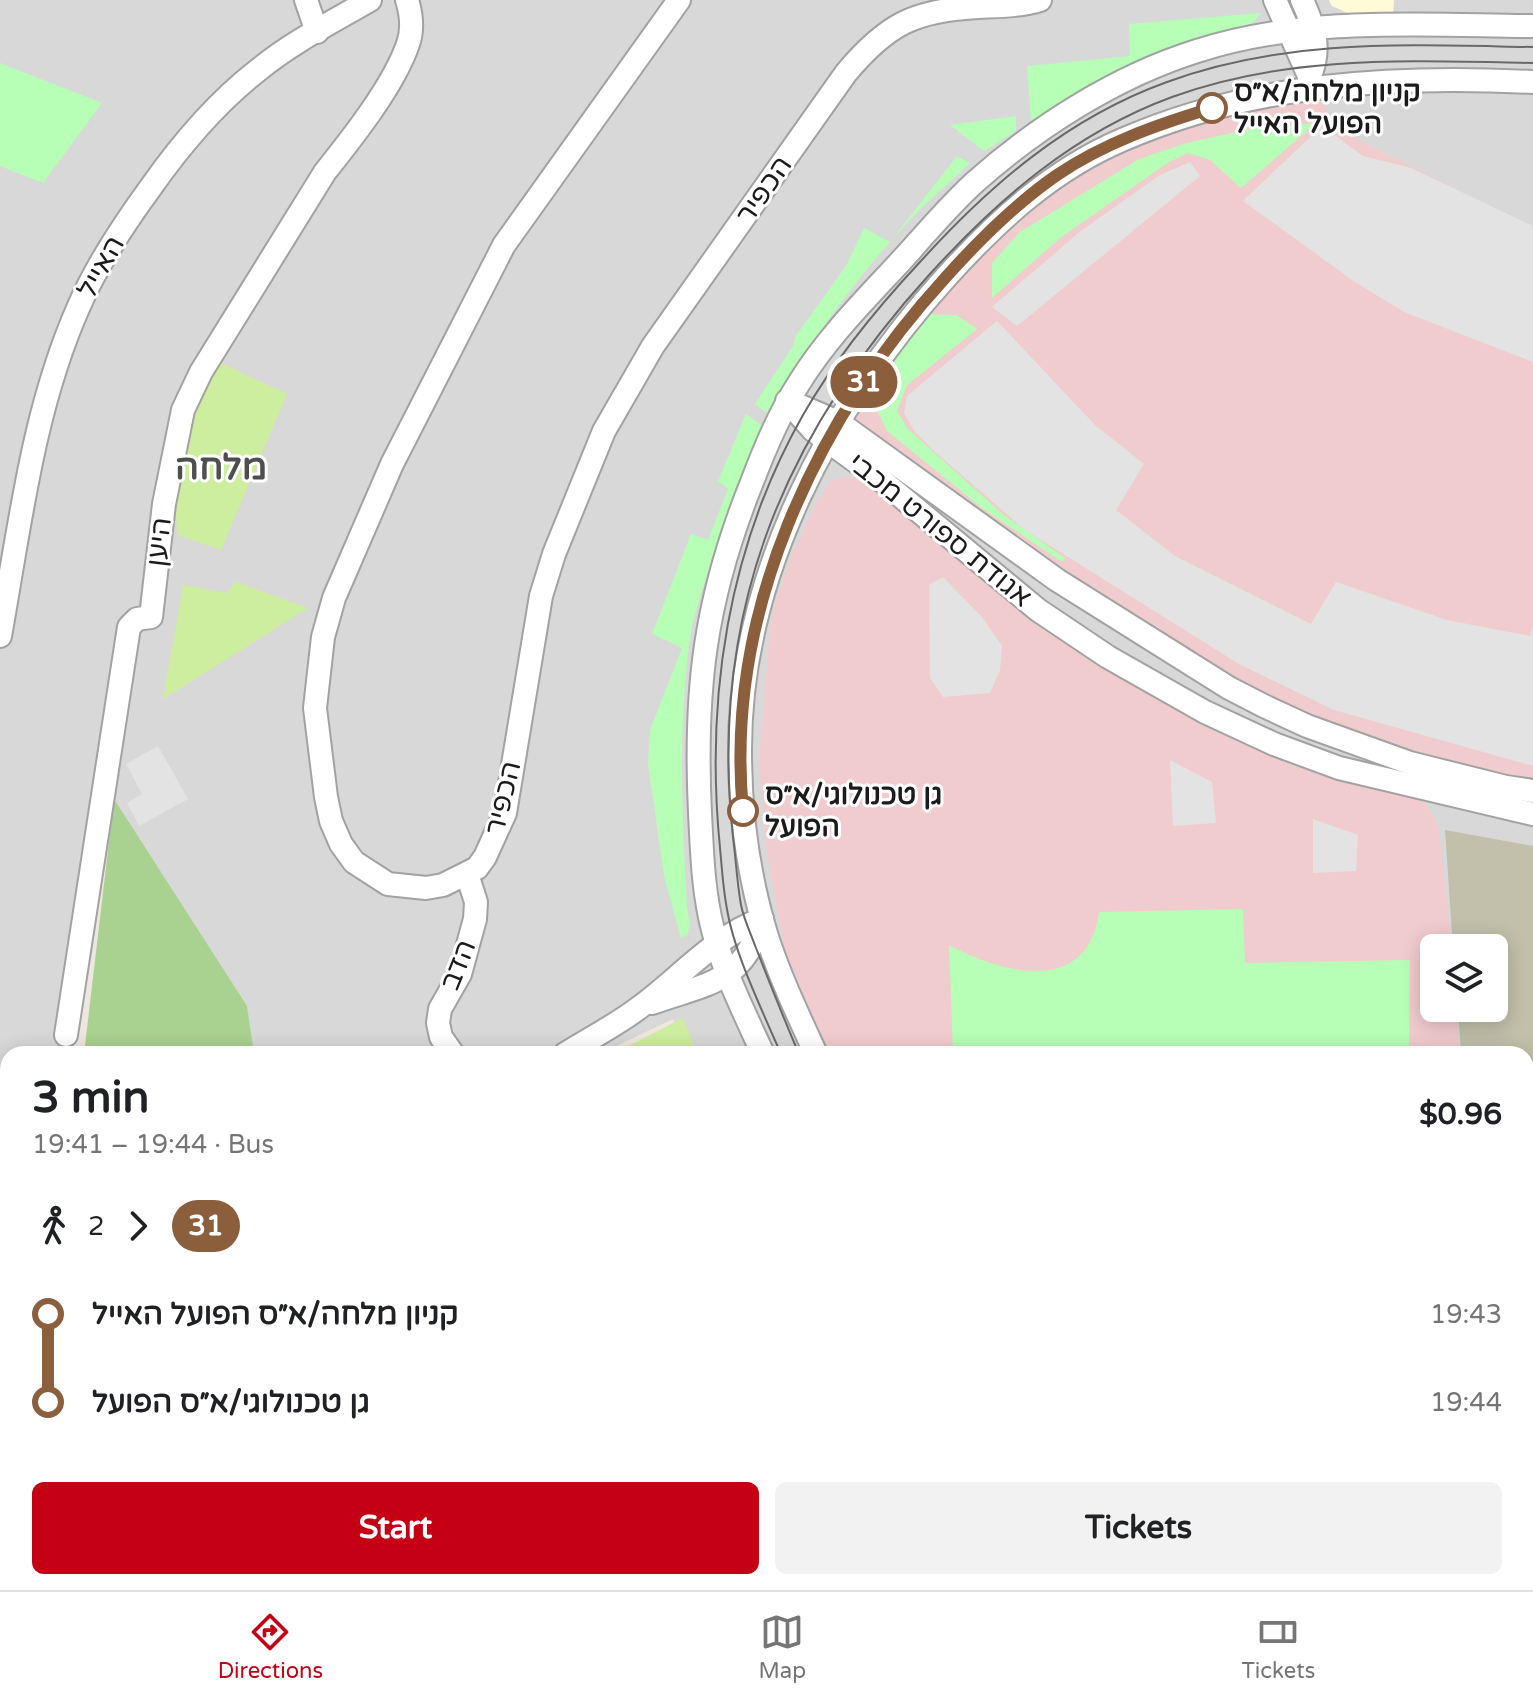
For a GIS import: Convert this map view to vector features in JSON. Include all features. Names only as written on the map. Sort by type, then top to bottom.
[{"type":"street","points":[[306,0],[317,32]]},
{"type":"street","name":"האייל","points":[[0,636],[46,402],[71,325],[91,282],[141,200],[210,112],[260,68],[370,0]]},
{"type":"street","name":"היען","points":[[66,1035],[129,627],[137,619],[151,617],[164,504],[183,410],[201,372],[325,172],[397,70],[409,41],[411,13],[407,0]]},
{"type":"street","points":[[467,874],[443,885],[426,888],[388,884],[354,862],[341,844],[331,821],[326,797],[315,708],[323,637],[334,598],[392,464],[504,245],[679,0]]},
{"type":"street","name":"הכפיר","points":[[467,874],[477,868],[485,857],[505,813],[530,646],[554,554],[604,431],[653,346],[846,73],[877,39],[896,26],[934,11],[1040,0]]},
{"type":"street","points":[[1275,0],[1311,82]]},
{"type":"street","points":[[1302,0],[1314,27],[1316,54],[1311,82]]},
{"type":"street","points":[[759,1046],[728,975],[706,895],[697,766],[698,709],[704,647],[725,556],[764,452],[787,401],[823,348],[975,182],[1023,144],[1090,101],[1150,69],[1254,35],[1287,30],[1314,27],[1533,26]]},
{"type":"street","points":[[812,1046],[782,977],[762,919],[745,830],[740,750],[745,682],[753,636],[774,564],[797,504],[833,431],[882,355],[920,306],[1005,215],[1060,173],[1122,140],[1195,113],[1311,82],[1533,82]]},
{"type":"street","name":"אגודת ספורט מכבי","points":[[787,401],[1057,580],[1241,694],[1307,726],[1410,763],[1533,791]]},
{"type":"street","name":"אגודת ספורט מכבי","points":[[833,431],[880,479],[1045,615],[1108,657],[1220,720],[1339,768],[1533,814]]},
{"type":"street","name":"הדב","points":[[447,1046],[441,1037],[438,1023],[440,1009],[460,974],[475,919],[476,902],[467,874]]},
{"type":"street","points":[[578,1046],[640,1008],[717,943],[738,929],[762,919]]},
{"type":"street","points":[[640,1008],[728,975],[747,956],[762,919]]},
{"type":"shaded area","points":[[0,0],[1533,0],[1533,1046],[690,1046],[673,1019],[617,1046],[252,1046],[247,1007],[114,800],[73,1046],[0,1046]]},
{"type":"shaded area","points":[[1329,0],[1394,0],[1393,16],[1354,16],[1332,6]]},
{"type":"shaded area","points":[[1314,87],[1330,117],[1345,133],[1533,228],[1533,791],[1506,787],[1229,688],[838,422],[981,239],[1122,140]]},
{"type":"shaded area","points":[[1322,126],[1363,156],[1411,168],[1533,226],[1533,362],[1404,312],[1355,282],[1243,201]]},
{"type":"shaded area","points":[[1190,162],[1200,176],[1017,326],[992,307],[1082,230],[1160,175]]},
{"type":"shaded area","points":[[997,321],[1095,425],[1144,464],[1116,510],[1175,556],[1311,624],[1336,582],[1447,620],[1530,636],[1533,625],[1533,766],[1334,710],[1239,664],[1025,530],[934,451],[915,432],[904,413],[907,396]]},
{"type":"shaded area","points":[[847,476],[864,481],[1039,623],[1317,768],[1424,802],[1438,823],[1450,934],[1420,934],[1420,1022],[1457,1022],[1459,1046],[820,1046],[789,974],[767,854],[759,762],[771,618],[789,562],[816,503],[831,481]]},
{"type":"shaded area","points":[[943,577],[982,617],[1002,646],[1000,670],[990,693],[943,697],[930,678],[929,585]]},
{"type":"shaded area","points":[[158,746],[188,799],[139,826],[127,803],[142,794],[126,764]]},
{"type":"shaded area","points":[[1170,760],[1212,782],[1216,823],[1173,826]]},
{"type":"shaded area","points":[[1313,819],[1358,835],[1356,871],[1313,873]]},
{"type":"shaded area","points":[[1445,830],[1533,846],[1533,1046],[1460,1046],[1459,1022],[1508,1022],[1508,934],[1452,934]]},
{"type":"green space","points":[[1261,13],[1252,24],[1183,44],[1148,58],[1054,107],[1031,123],[1027,66],[1130,56],[1129,24]]},
{"type":"green space","points":[[0,63],[102,103],[43,183],[0,166]]},
{"type":"green space","points":[[1016,116],[1016,131],[984,151],[950,125]]},
{"type":"green space","points":[[1316,123],[1241,188],[1210,160],[1188,153],[1169,162],[1060,238],[992,298],[992,263],[1020,232],[1139,159],[1186,143],[1250,129]]},
{"type":"green space","points":[[957,156],[970,163],[922,208],[891,241]]},
{"type":"green space","points":[[864,228],[890,242],[832,315],[767,413],[755,404],[793,346],[795,337],[846,266]]},
{"type":"green space","points":[[931,314],[956,315],[977,329],[907,385],[897,411],[908,429],[1004,515],[1065,558],[1062,562],[982,508],[887,431],[878,412],[877,395],[905,341]]},
{"type":"green space","points":[[217,361],[287,394],[221,550],[178,535],[174,503],[195,404]]},
{"type":"green space","points":[[746,414],[763,426],[726,514],[697,606],[689,645],[683,710],[682,776],[690,925],[687,935],[681,938],[664,876],[648,764],[650,730],[682,648],[652,634],[691,534],[708,540],[728,489],[718,481]]},
{"type":"green space","points":[[236,582],[308,608],[163,699],[183,585],[226,593]]},
{"type":"green space","points":[[114,799],[247,1006],[253,1046],[85,1046]]},
{"type":"green space","points":[[1243,909],[1245,963],[1410,960],[1409,1046],[953,1046],[949,945],[994,964],[1017,969],[1040,971],[1061,967],[1079,957],[1092,939],[1099,912]]},
{"type":"green space","points":[[683,1018],[695,1046],[629,1046]]},
{"type":"tram line","points":[[778,1046],[742,963],[726,901],[716,792],[720,680],[740,570],[756,517],[777,465],[803,415],[842,354],[920,262],[974,206],[1063,134],[1131,97],[1212,68],[1302,51],[1440,45],[1533,47]]},
{"type":"tram line","points":[[796,1046],[741,905],[728,756],[733,679],[745,605],[766,534],[796,466],[833,400],[877,337],[955,247],[1010,195],[1070,149],[1136,112],[1216,83],[1305,67],[1442,61],[1533,63]]},
{"type":"bus line","name":"31","points":[[743,811],[740,750],[742,705],[753,636],[764,593],[784,533],[820,453],[882,355],[924,301],[981,239],[1034,191],[1090,155],[1122,140],[1212,108]]},
{"type":"place","name":"קניון מלחה/א״ס הפועל האייל","points":[[1212,108]]},
{"type":"place","name":"גן טכנולוגי/א״ס הפועל","points":[[743,811]]},
{"type":"district","name":"מלחה","points":[[221,467]]}]
